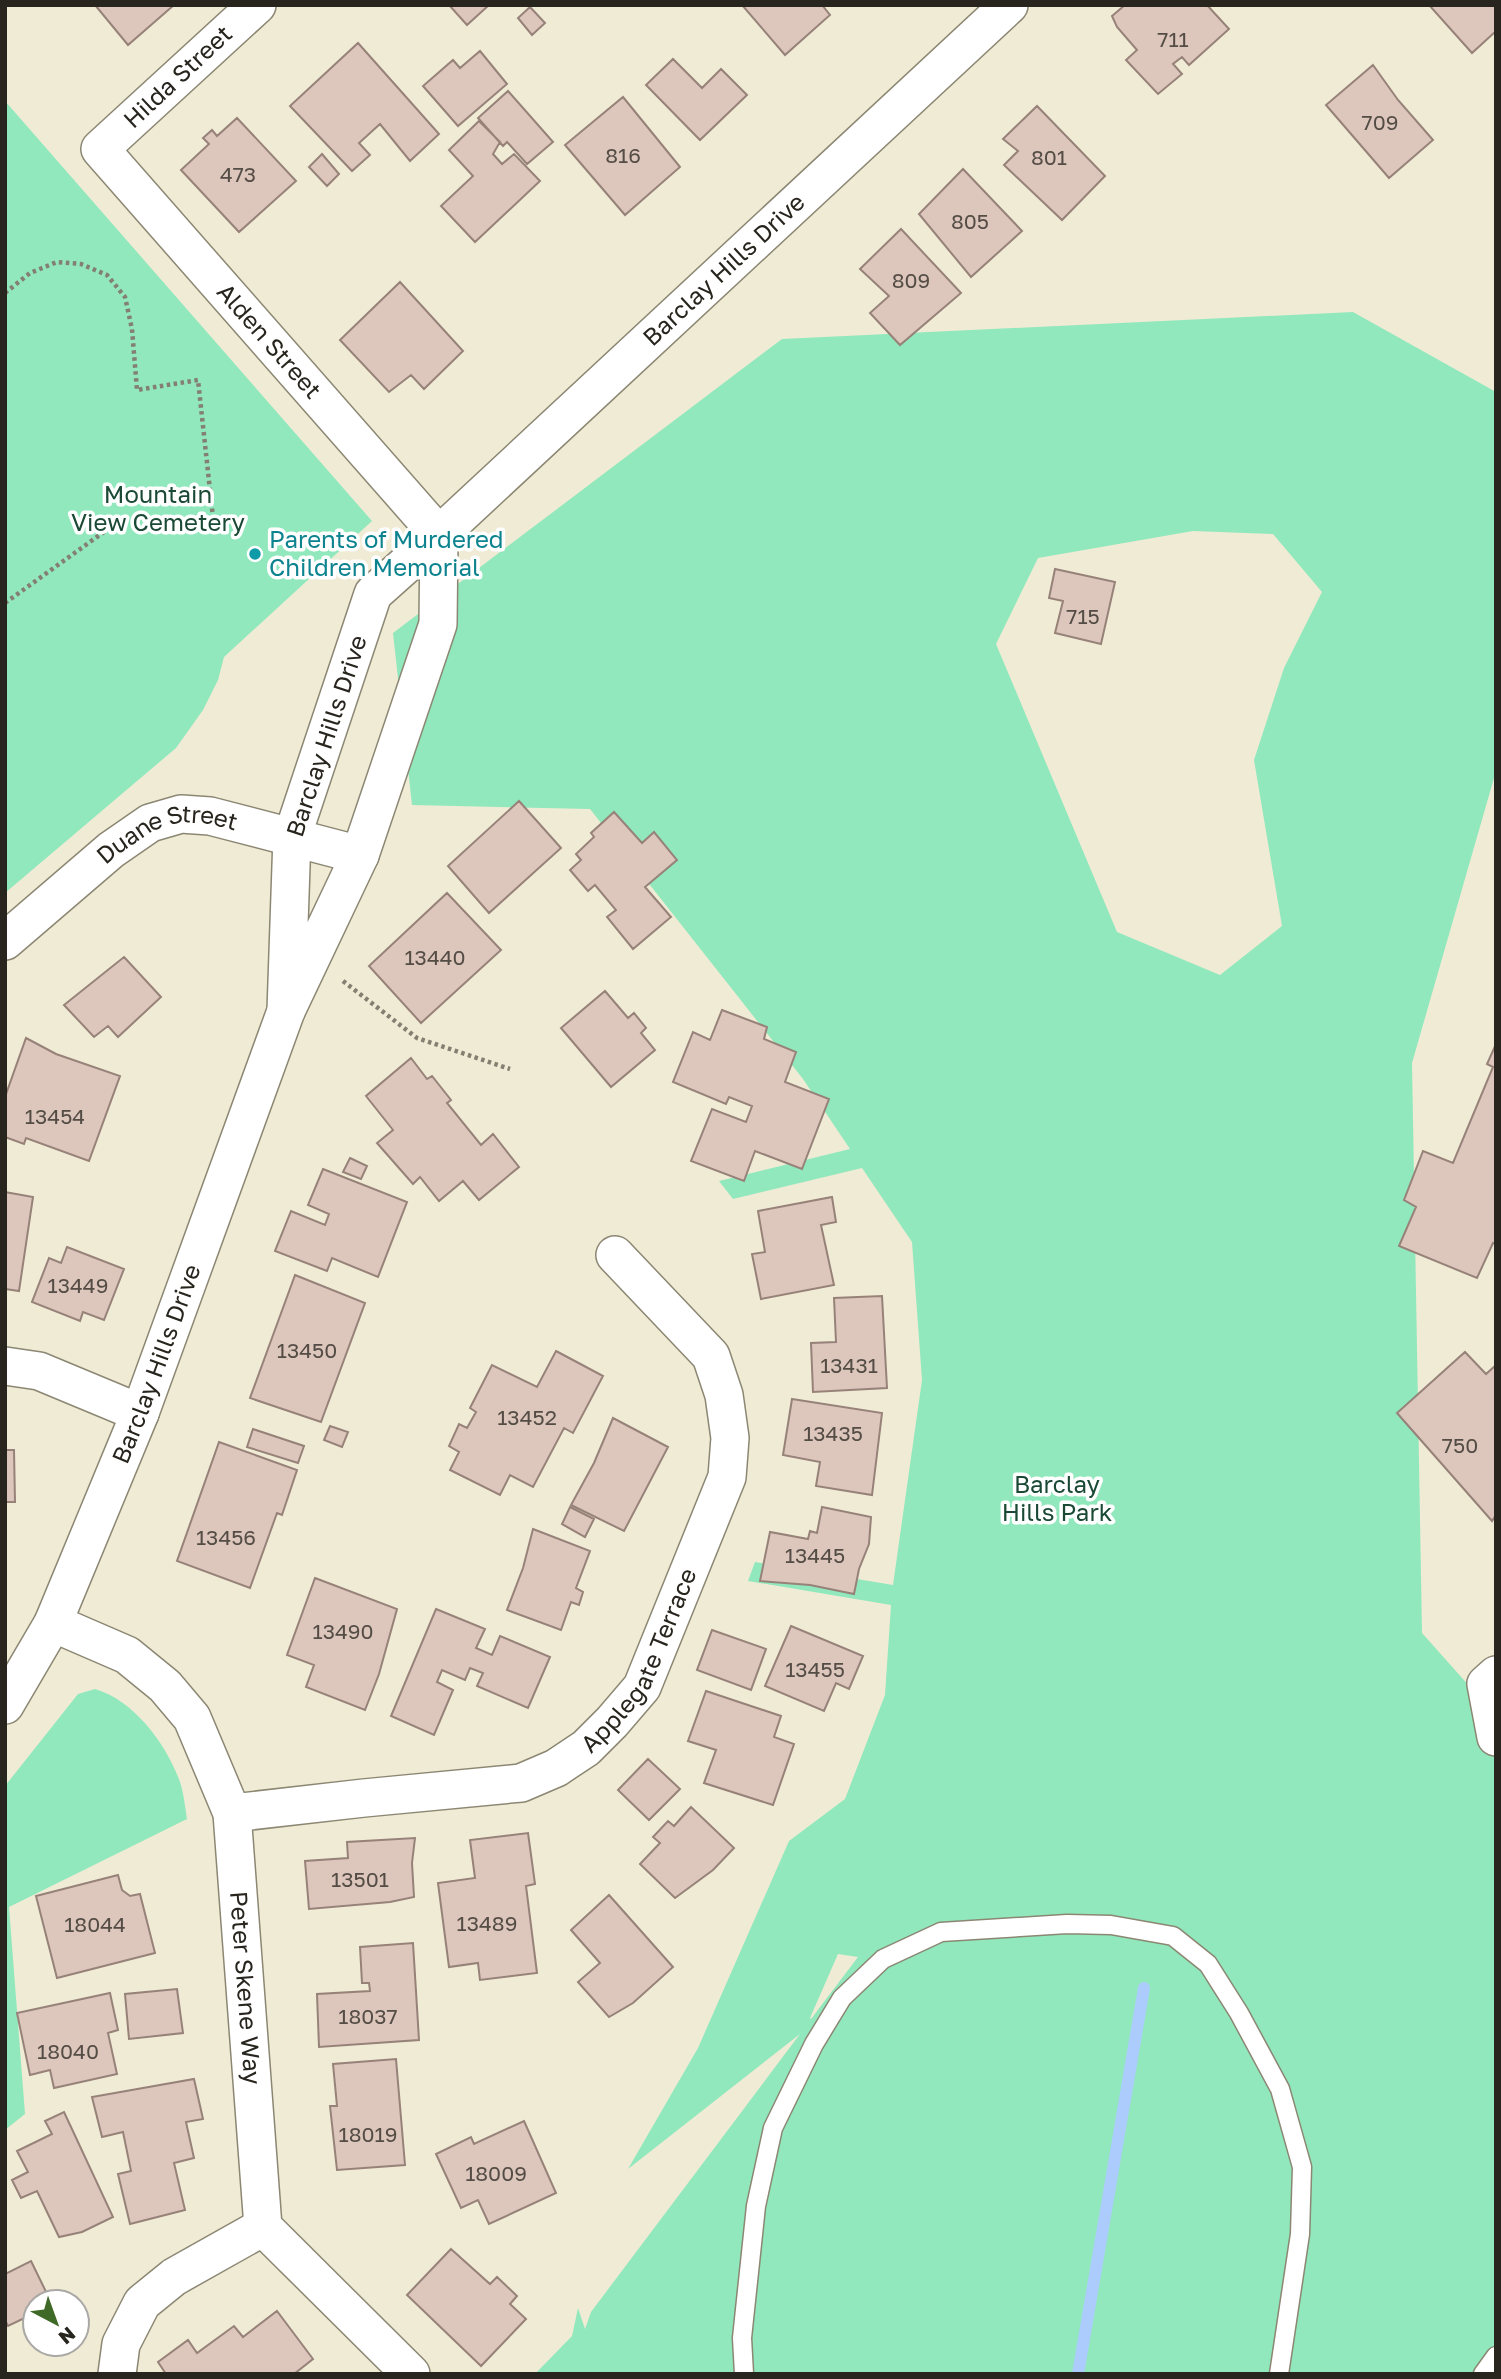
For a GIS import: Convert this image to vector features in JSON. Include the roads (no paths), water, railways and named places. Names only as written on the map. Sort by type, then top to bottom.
[{"type":"street","name":"Hilda Street","points":[[100,149],[257,5]]},
{"type":"street","name":"Barclay Hills Drive","points":[[286,1011],[292,837],[373,594],[1009,5]]},
{"type":"street","name":"Alden Street","points":[[100,149],[439,535]]},
{"type":"street","name":"Barclay Hills Drive","points":[[5,1705],[53,1623],[140,1413],[286,1011],[360,855],[438,624],[439,535]]},
{"type":"street","name":"Duane Street","points":[[5,941],[111,850],[150,823],[181,814],[210,816],[360,855]]},
{"type":"street","name":"Applegate Terrace","points":[[232,1813],[521,1783],[556,1768],[586,1748],[612,1723],[642,1686],[727,1477],[730,1438],[724,1395],[711,1356],[615,1255]]},
{"type":"street","points":[[5,1366],[39,1371],[140,1413]]},
{"type":"street","name":"Peter Skene Way","points":[[53,1623],[127,1655],[165,1686],[192,1718],[232,1813],[263,2227]]},
{"type":"street","points":[[1491,1680],[1496,1737]]},
{"type":"street","points":[[117,2374],[121,2344],[142,2303],[174,2277],[263,2227],[411,2374]]},
{"type":"lane","points":[[744,2374],[743,2338],[756,2206],[773,2128],[814,2044],[842,1998],[883,1959],[941,1932],[1067,1924],[1111,1925],[1173,1936],[1208,1964],[1240,2013],[1280,2089],[1302,2167],[1300,2234],[1279,2374]]},
{"type":"lane","points":[[1483,2374],[1496,2356]]},
{"type":"waterway","points":[[1078,2374],[1144,1988]]},
{"type":"place","name":"Parents of Murdered Children Memorial","points":[[255,554]]},
{"type":"park label","name":"Mountain View Cemetery","points":[[158,509]]},
{"type":"park label","name":"Barclay Hills Park","points":[[1057,1499]]}]
